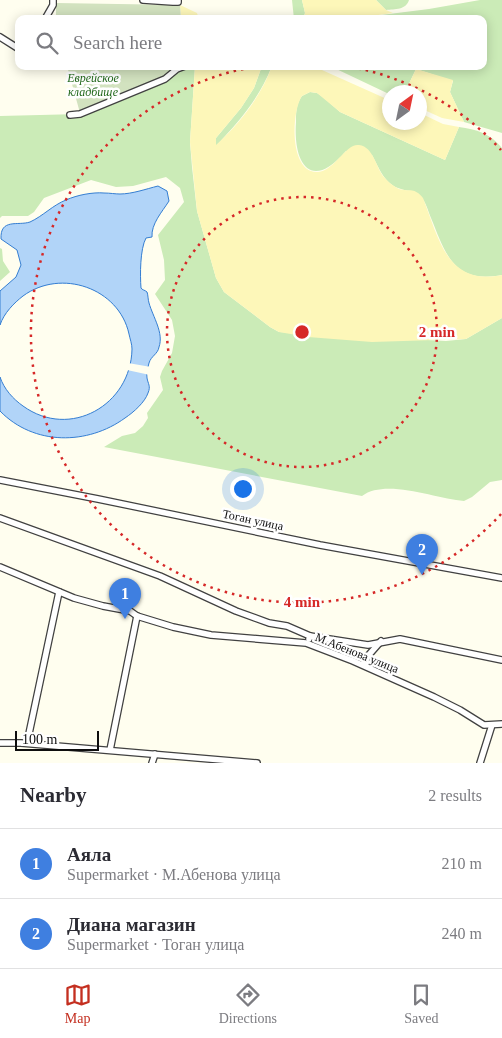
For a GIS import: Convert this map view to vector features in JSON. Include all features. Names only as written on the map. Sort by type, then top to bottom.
[{"type":"street","points":[[47,15],[53,5],[53,0]]},
{"type":"street","points":[[143,0],[178,2],[178,0]]},
{"type":"street","points":[[0,36],[15,46]]},
{"type":"street","points":[[70,115],[80,114],[165,79],[176,70]]},
{"type":"street","name":"Тоган улица","points":[[0,480],[98,498],[320,545],[502,578]]},
{"type":"street","points":[[0,518],[160,576],[236,611],[269,623],[287,626],[310,636],[368,645],[380,641],[400,639],[502,660]]},
{"type":"street","name":"М.Абенова улица","points":[[0,567],[59,592],[103,606],[130,611],[137,616],[173,627],[211,635],[306,643],[364,666],[460,710],[484,725],[502,724]]},
{"type":"street","points":[[27,743],[59,592]]},
{"type":"street","points":[[110,750],[137,616]]},
{"type":"street","points":[[306,643],[310,636]]},
{"type":"street","points":[[364,666],[380,641]]},
{"type":"street","points":[[480,763],[492,725]]},
{"type":"street","points":[[0,743],[27,743],[257,763]]},
{"type":"street","points":[[152,763],[155,754]]},
{"type":"green space","points":[[292,0],[302,0],[304,15],[294,15]]},
{"type":"green space","points":[[376,0],[409,0],[403,7],[386,10]]},
{"type":"green space","points":[[480,0],[502,0],[502,133],[464,122],[450,92],[453,81],[419,70],[487,70],[487,15],[381,15]]},
{"type":"green space","points":[[56,3],[180,5],[181,15],[56,15]]},
{"type":"green space","name":"Еврейское кладбище","points":[[68,70],[172,70],[169,74],[80,113]]},
{"type":"green space","points":[[168,70],[195,70],[190,142],[192,167],[197,211],[216,278],[224,292],[279,332],[446,341],[466,339],[502,318],[502,480],[490,482],[464,501],[397,489],[372,491],[362,496],[104,447],[122,436],[135,433],[143,426],[148,418],[147,413],[163,390],[160,377],[172,353],[175,336],[172,320],[155,294],[165,280],[164,260],[158,235],[184,202],[180,188],[166,177],[133,186],[116,187],[91,180],[44,198],[34,212],[28,216],[2,216],[0,218],[0,116],[80,114]]},
{"type":"green space","points":[[261,70],[270,70],[255,99],[216,146],[216,138],[241,108],[254,88]]},
{"type":"green space","points":[[338,70],[416,70],[408,85],[382,85],[382,91]]},
{"type":"green space","points":[[310,92],[317,93],[323,97],[340,112],[445,160],[459,127],[483,133],[498,143],[502,148],[502,275],[486,277],[473,275],[462,271],[454,264],[447,255],[423,199],[416,193],[391,184],[383,175],[372,155],[346,151],[334,163],[323,170],[314,171],[307,168],[301,160],[298,150],[296,115],[300,99]]},
{"type":"green space","points":[[0,248],[2,249],[3,261],[10,272],[0,281]]},
{"type":"sand","points":[[302,0],[376,0],[386,10],[393,13],[378,15],[304,15]]},
{"type":"sand","points":[[180,5],[198,15],[181,15]]},
{"type":"sand","points":[[195,70],[261,70],[254,88],[241,108],[216,138],[216,145],[248,109],[262,89],[270,70],[322,70],[382,97],[382,130],[427,130],[427,116],[443,124],[459,127],[445,160],[340,112],[317,93],[310,92],[302,96],[298,104],[295,141],[297,153],[302,163],[309,170],[318,172],[330,167],[354,146],[359,145],[368,150],[381,173],[389,182],[399,189],[415,191],[423,198],[441,243],[448,256],[457,266],[469,273],[483,277],[502,275],[502,318],[466,339],[372,342],[308,337],[279,332],[224,292],[216,278],[197,211],[190,142]]},
{"type":"sand","points":[[416,70],[453,80],[450,92],[464,122],[442,118],[427,111],[427,85],[408,85]]},
{"type":"water","points":[[158,186],[167,191],[169,201],[155,223],[152,237],[146,238],[141,262],[141,288],[147,292],[160,336],[158,349],[148,368],[149,389],[147,396],[125,418],[95,433],[61,438],[29,431],[0,411],[0,377],[6,390],[16,400],[41,416],[60,419],[78,418],[95,411],[109,401],[121,386],[129,369],[132,347],[123,318],[114,305],[101,294],[86,287],[71,284],[54,284],[38,288],[23,296],[4,316],[0,325],[0,291],[16,277],[21,265],[17,250],[1,239],[3,228],[11,224],[30,222],[61,202],[85,194],[125,194]]},
{"type":"pier","points":[[128,363],[151,367],[150,375],[127,370]]},
{"type":"place","name":"Диана магазин","points":[[422,575]]},
{"type":"place","name":"Аяла","points":[[125,619]]}]
